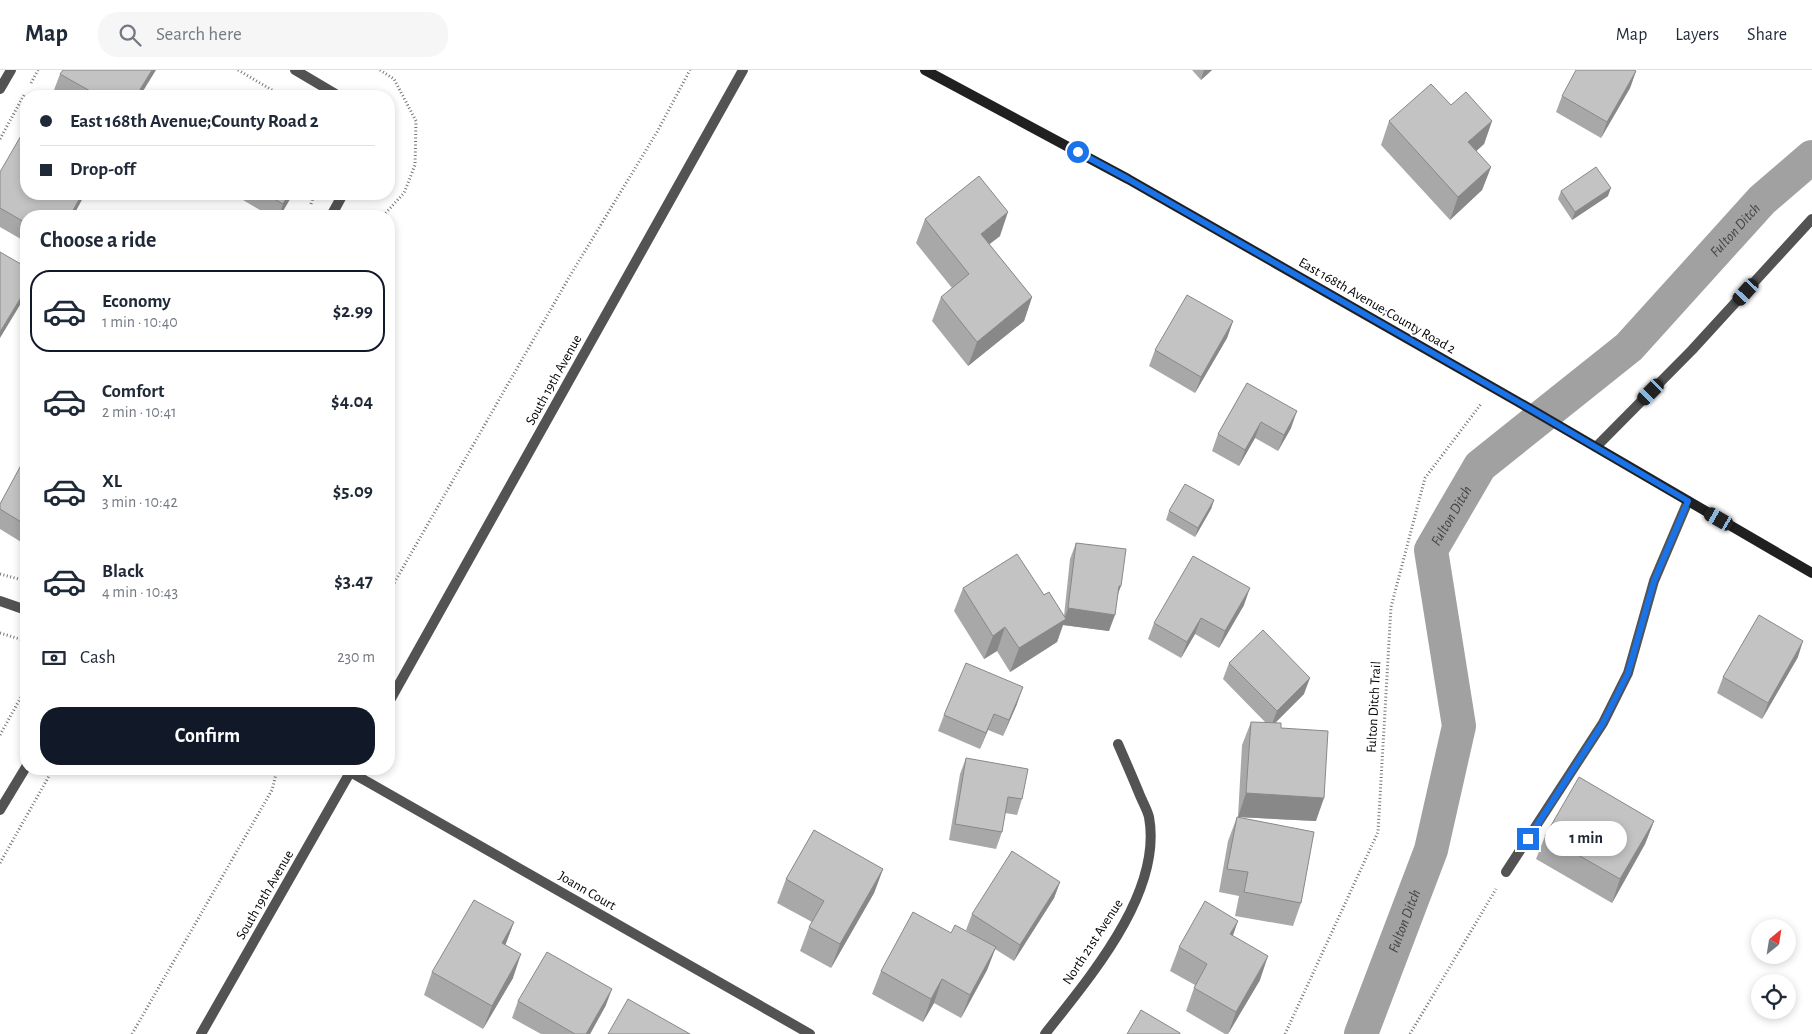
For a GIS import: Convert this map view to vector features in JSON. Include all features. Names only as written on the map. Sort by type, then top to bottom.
[{"type":"main road","name":"East 168th Avenue;County Road 2","points":[[925,70],[1128,179],[1520,403],[1812,573]]},
{"type":"street","points":[[0,89],[11,70]]},
{"type":"street","points":[[295,70],[329,90]]},
{"type":"street","name":"South 19th Avenue","points":[[395,691],[743,70]]},
{"type":"street","points":[[1596,447],[1692,350],[1812,219]]},
{"type":"street","points":[[1506,872],[1603,723],[1628,673],[1654,581],[1688,501]]},
{"type":"street","points":[[0,601],[20,608]]},
{"type":"street","name":"North 21st Avenue","points":[[1045,1034],[1072,1000],[1134,908],[1148,867],[1151,838],[1148,816],[1118,744]]},
{"type":"street","points":[[0,810],[21,775]]},
{"type":"street","name":"South 19th Avenue","points":[[201,1034],[346,775]]},
{"type":"street","name":"Joann Court","points":[[358,775],[810,1034]]},
{"type":"path","points":[[27,90],[38,70]]},
{"type":"path","points":[[238,70],[272,90]]},
{"type":"path","points":[[380,70],[394,80],[416,121],[415,165],[404,192],[388,210]]},
{"type":"path","points":[[395,582],[571,274],[657,132],[690,70]]},
{"type":"path","points":[[0,139],[20,103]]},
{"type":"path","name":"Fulton Ditch Trail","points":[[1285,1034],[1378,832],[1391,606],[1425,478],[1493,388]]},
{"type":"path","points":[[0,574],[20,579]]},
{"type":"path","points":[[0,633],[20,639]]},
{"type":"path","points":[[0,735],[20,699]]},
{"type":"path","points":[[0,863],[50,775]]},
{"type":"path","points":[[132,1034],[272,790],[276,775]]},
{"type":"path","points":[[1410,1034],[1506,872]]},
{"type":"building","points":[[63,70],[152,70],[140,90],[88,90],[60,74]]},
{"type":"building","points":[[1576,70],[1636,71],[1607,122],[1562,96]]},
{"type":"building","points":[[1431,84],[1451,105],[1466,92],[1492,121],[1468,142],[1491,167],[1458,197],[1389,121]]},
{"type":"building","points":[[20,137],[20,200],[79,200],[73,210],[20,210],[20,220],[0,208],[0,172]]},
{"type":"building","points":[[1596,167],[1611,188],[1575,212],[1561,191]]},
{"type":"building","points":[[979,176],[1008,212],[981,234],[1032,297],[977,342],[941,297],[969,274],[925,219]]},
{"type":"building","points":[[276,200],[285,200],[283,204]]},
{"type":"building","points":[[0,252],[20,264],[20,299],[0,332]]},
{"type":"building","points":[[1187,295],[1233,321],[1201,377],[1155,350]]},
{"type":"building","points":[[1247,383],[1297,411],[1284,435],[1261,422],[1245,450],[1218,434]]},
{"type":"building","points":[[20,467],[20,521],[0,509],[0,504]]},
{"type":"building","points":[[1185,484],[1214,500],[1198,528],[1169,511]]},
{"type":"building","points":[[1076,543],[1126,549],[1115,615],[1068,608]]},
{"type":"building","points":[[1017,554],[1044,595],[1049,592],[1066,619],[1019,648],[1005,627],[993,636],[963,588]]},
{"type":"building","points":[[1193,556],[1250,588],[1225,631],[1201,618],[1187,642],[1154,623]]},
{"type":"building","points":[[1759,615],[1803,641],[1768,703],[1723,677]]},
{"type":"building","points":[[1263,630],[1310,678],[1277,711],[1229,663]]},
{"type":"building","points":[[966,663],[1023,687],[1009,720],[994,714],[986,733],[944,715]]},
{"type":"building","points":[[1251,722],[1281,723],[1281,728],[1328,731],[1324,798],[1246,793]]},
{"type":"building","points":[[966,758],[1028,769],[1022,799],[1008,797],[1002,832],[955,824]]},
{"type":"building","points":[[1579,777],[1654,821],[1620,879],[1545,836]]},
{"type":"building","points":[[1237,817],[1314,832],[1301,903],[1244,892],[1248,872],[1227,869]]},
{"type":"building","points":[[814,830],[883,869],[840,944],[809,927],[824,901],[786,879]]},
{"type":"building","points":[[1012,851],[1060,882],[1020,945],[972,914]]},
{"type":"building","points":[[474,900],[514,922],[502,943],[521,954],[492,1006],[432,972]]},
{"type":"building","points":[[1205,901],[1238,921],[1230,934],[1268,956],[1236,1012],[1194,988],[1207,964],[1179,947]]},
{"type":"building","points":[[913,912],[951,933],[955,925],[996,947],[970,995],[942,979],[931,999],[881,971]]},
{"type":"building","points":[[547,952],[612,989],[586,1034],[575,1034],[518,1001]]},
{"type":"building","points":[[628,999],[690,1034],[608,1034]]},
{"type":"building","points":[[1141,1010],[1180,1033],[1180,1034],[1127,1034]]},
{"type":"waterway","name":"Fulton Ditch","points":[[1361,1034],[1431,850],[1459,726],[1431,550],[1480,466],[1629,347],[1762,200],[1812,157]]},
{"type":"route","points":[[1078,152],[1520,403],[1688,501],[1654,581],[1628,673],[1603,723],[1528,839]]}]
